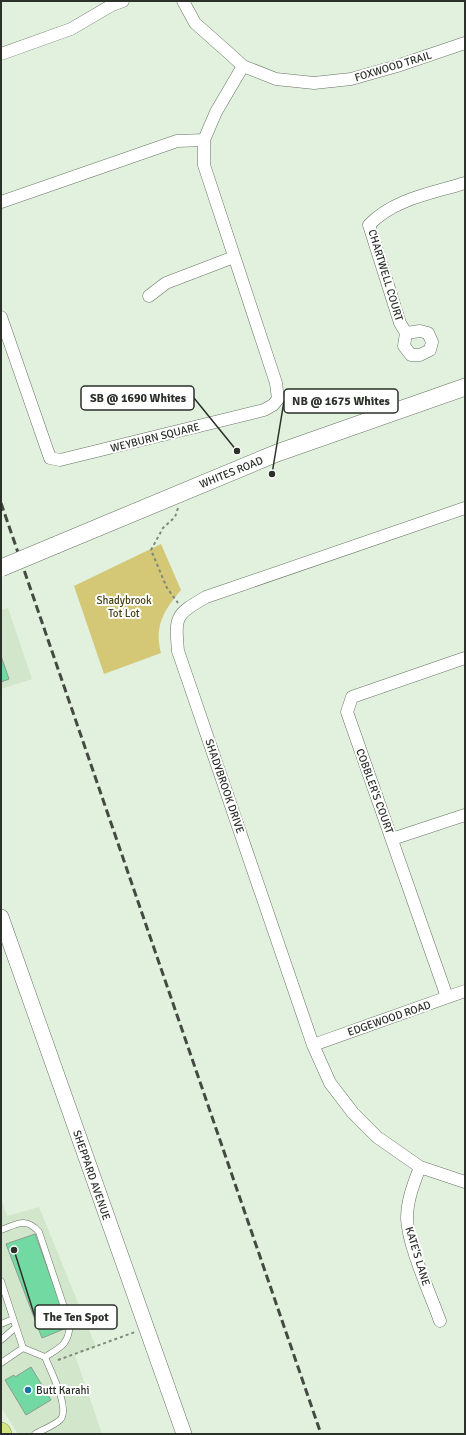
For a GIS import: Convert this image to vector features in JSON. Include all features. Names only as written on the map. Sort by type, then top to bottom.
[{"type":"main road","name":"WHITES ROAD","points":[[1,568],[277,453],[465,387]]},
{"type":"street","points":[[1,54],[71,29],[112,5],[123,1]]},
{"type":"street","name":"FOXWOOD TRAIL","points":[[183,1],[195,23],[244,66],[276,79],[314,83],[351,79],[397,66],[465,43]]},
{"type":"street","name":"WEYBURN SQUARE","points":[[1,317],[50,458],[60,460],[264,410],[273,405],[278,399],[276,382],[204,165],[204,140],[216,112],[244,66]]},
{"type":"street","points":[[1,202],[177,141],[204,140]]},
{"type":"street","name":"CHARTWELL COURT","points":[[406,333],[400,323],[369,225],[377,216],[402,202],[465,183]]},
{"type":"street","points":[[149,296],[166,283],[234,257]]},
{"type":"street","points":[[183,610],[206,597],[465,508]]},
{"type":"street","name":"SHADYBROOK DRIVE","points":[[183,610],[175,625],[178,651],[313,1045],[330,1083],[353,1114],[377,1137],[420,1167],[465,1182]]},
{"type":"street","name":"COBBLER'S COURT","points":[[447,997],[347,712],[352,697],[465,658]]},
{"type":"street","points":[[392,839],[465,815]]},
{"type":"street","name":"SHEPPARD AVENUE","points":[[1,917],[184,1434]]},
{"type":"street","name":"EDGEWOOD ROAD","points":[[313,1045],[465,991]]},
{"type":"street","name":"KATE'S LANE","points":[[420,1167],[410,1191],[407,1218],[412,1243],[440,1321]]},
{"type":"lane","points":[[1,1230],[23,1222],[33,1224],[39,1232],[70,1325],[69,1336],[64,1346],[46,1360]]},
{"type":"lane","points":[[1,1280],[23,1348],[46,1360],[62,1400],[64,1411],[60,1419],[35,1434]]},
{"type":"lane","points":[[1,1324],[13,1319]]},
{"type":"lane","points":[[1,1340],[16,1327]]},
{"type":"lane","points":[[1,1363],[23,1348]]},
{"type":"path","points":[[181,493],[174,517],[163,528],[151,550],[167,588],[183,610]]},
{"type":"path","points":[[46,1360],[146,1328]]},
{"type":"shaded area","points":[[8,608],[32,679],[1,689],[1,610]]},
{"type":"shaded area","points":[[1,1199],[7,1216],[39,1207],[96,1347],[75,1355],[102,1434],[18,1434],[1,1407]]},
{"type":"green space","name":"Shadybrook Tot Lot","points":[[161,544],[181,590],[170,604],[162,619],[159,635],[161,653],[104,674],[74,586]]},
{"type":"building","points":[[1,656],[9,679],[1,682]]},
{"type":"building","points":[[35,1234],[69,1327],[42,1338],[6,1244]]},
{"type":"building","name":"Butt Karahi","points":[[31,1367],[51,1400],[26,1415],[5,1380],[14,1375],[15,1377]]},
{"type":"railway","points":[[1,503],[321,1434]]},
{"type":"place","name":"SB @ 1690 Whites","points":[[237,451]]},
{"type":"place","name":"NB @ 1675 Whites","points":[[272,474]]},
{"type":"place","name":"The Ten Spot","points":[[14,1250]]},
{"type":"place","name":"Butt Karahi","points":[[28,1390]]}]
